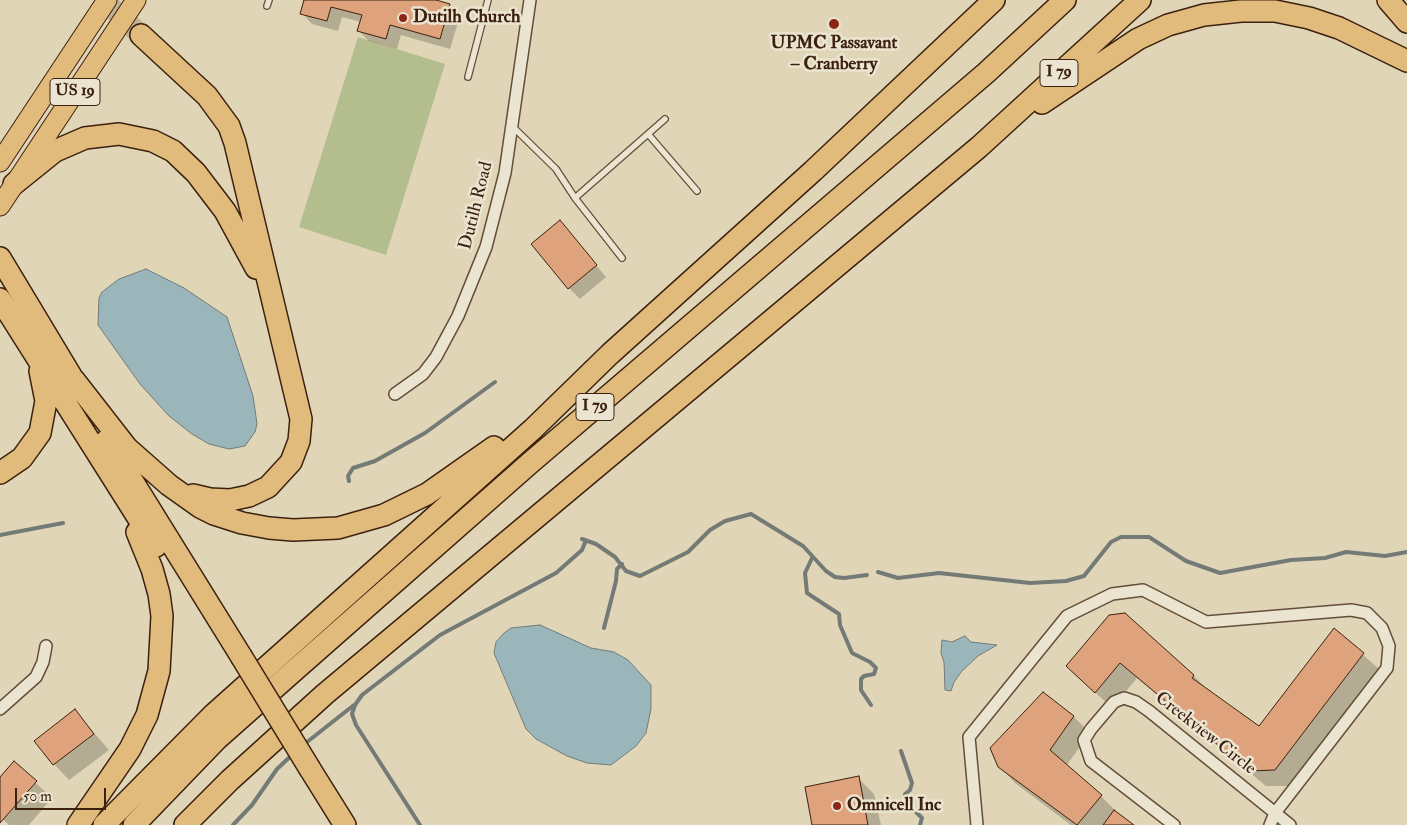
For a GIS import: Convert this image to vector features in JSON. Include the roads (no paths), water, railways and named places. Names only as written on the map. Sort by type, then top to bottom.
[{"type":"highway","name":"US 19","points":[[0,162],[107,0]]},
{"type":"highway","name":"US 19","points":[[0,206],[136,0]]},
{"type":"highway","name":"I 79","points":[[134,825],[218,739],[281,681],[530,463],[986,73],[1065,0]]},
{"type":"highway","name":"I 79","points":[[185,825],[230,780],[325,694],[979,147],[1140,0]]},
{"type":"highway","points":[[1388,0],[1407,22]]},
{"type":"highway","points":[[104,825],[202,725],[534,429],[610,354],[814,171],[990,3]]},
{"type":"highway","points":[[979,147],[1138,39],[1168,25],[1204,15],[1242,11],[1267,11],[1309,18],[1339,28],[1407,61]]},
{"type":"highway","points":[[141,35],[207,96],[229,126],[301,419],[299,441],[284,471],[259,492],[230,500],[200,497],[169,485]]},
{"type":"highway","points":[[14,184],[55,151],[85,138],[107,134],[131,135],[163,146],[189,165],[226,211],[253,259],[280,328]]},
{"type":"highway","points":[[0,258],[74,380],[102,432],[236,661],[305,773],[345,825]]},
{"type":"highway","points":[[0,299],[122,494],[236,661]]},
{"type":"highway","points":[[0,473],[13,466],[29,451],[44,423],[45,390],[27,344]]},
{"type":"highway","points":[[74,380],[127,448],[169,485],[200,507],[242,523],[285,530],[316,530],[366,521],[402,507],[459,473],[610,354]]},
{"type":"highway","points":[[78,825],[135,740],[147,715],[160,671],[162,616],[159,594],[152,569],[122,494]]},
{"type":"highway","points":[[305,773],[328,825]]},
{"type":"street","name":"Dutilh Road","points":[[395,394],[414,381],[430,365],[447,338],[468,294],[493,224],[505,173],[530,0]]},
{"type":"street","points":[[977,825],[969,737],[1068,616],[1112,594],[1143,590],[1206,622],[1351,610],[1367,614],[1382,628],[1389,646],[1387,668],[1275,813],[1270,825]]},
{"type":"street","points":[[0,709],[36,678],[43,662],[46,646]]},
{"type":"street","name":"Creekview Circle","points":[[1174,825],[1091,761],[1084,740],[1114,702],[1124,698],[1136,702],[1290,825]]},
{"type":"lane","points":[[468,77],[488,0]]},
{"type":"lane","points":[[575,198],[665,119]]},
{"type":"lane","points":[[512,126],[556,169],[575,198],[622,258]]},
{"type":"lane","points":[[648,134],[697,191]]},
{"type":"water","points":[[146,269],[184,288],[227,317],[253,396],[257,424],[255,432],[245,446],[229,449],[209,444],[192,434],[169,416],[140,384],[98,325],[99,298],[102,292],[119,279]]},
{"type":"water","points":[[540,625],[591,648],[614,652],[628,660],[651,685],[651,709],[646,733],[636,746],[611,765],[587,763],[567,756],[536,739],[526,729],[494,653],[496,642],[511,628]]},
{"type":"water","points":[[965,636],[971,642],[997,645],[978,656],[962,671],[954,682],[951,691],[945,690],[944,662],[941,653],[942,640],[952,642]]},
{"type":"waterway","points":[[349,481],[348,476],[353,468],[375,461],[425,433],[495,382]]},
{"type":"waterway","points":[[582,539],[596,544],[615,557],[626,571],[640,576],[688,552],[710,530],[725,521],[751,514],[803,546],[826,571],[835,577],[844,578],[867,575]]},
{"type":"waterway","points":[[0,535],[63,523]]},
{"type":"waterway","points":[[878,572],[898,578],[939,573],[1030,583],[1066,581],[1084,576],[1111,542],[1121,537],[1149,537],[1186,561],[1220,573],[1291,560],[1325,558],[1346,552],[1385,556],[1407,552]]},
{"type":"waterway","points":[[420,825],[356,725],[352,714],[355,705],[362,695],[440,635],[556,573],[582,550],[586,540]]},
{"type":"waterway","points":[[812,558],[805,573],[807,593],[839,614],[840,625],[852,653],[870,662],[876,668],[874,674],[864,676],[861,679],[861,690],[871,705]]},
{"type":"waterway","points":[[604,628],[616,581],[617,569],[622,564]]},
{"type":"waterway","points":[[302,746],[354,705]]},
{"type":"waterway","points":[[901,751],[912,783],[910,790],[905,794],[905,801],[922,818],[920,825]]},
{"type":"waterway","points":[[233,825],[252,805],[277,769],[293,754]]},
{"type":"tunnel","points":[[103,0],[141,35]]},
{"type":"place","name":"Dutilh Church","points":[[403,18]]},
{"type":"place","name":"UPMC Passavant – Cranberry","points":[[834,24]]},
{"type":"place","name":"Omnicell Inc","points":[[837,806]]}]
